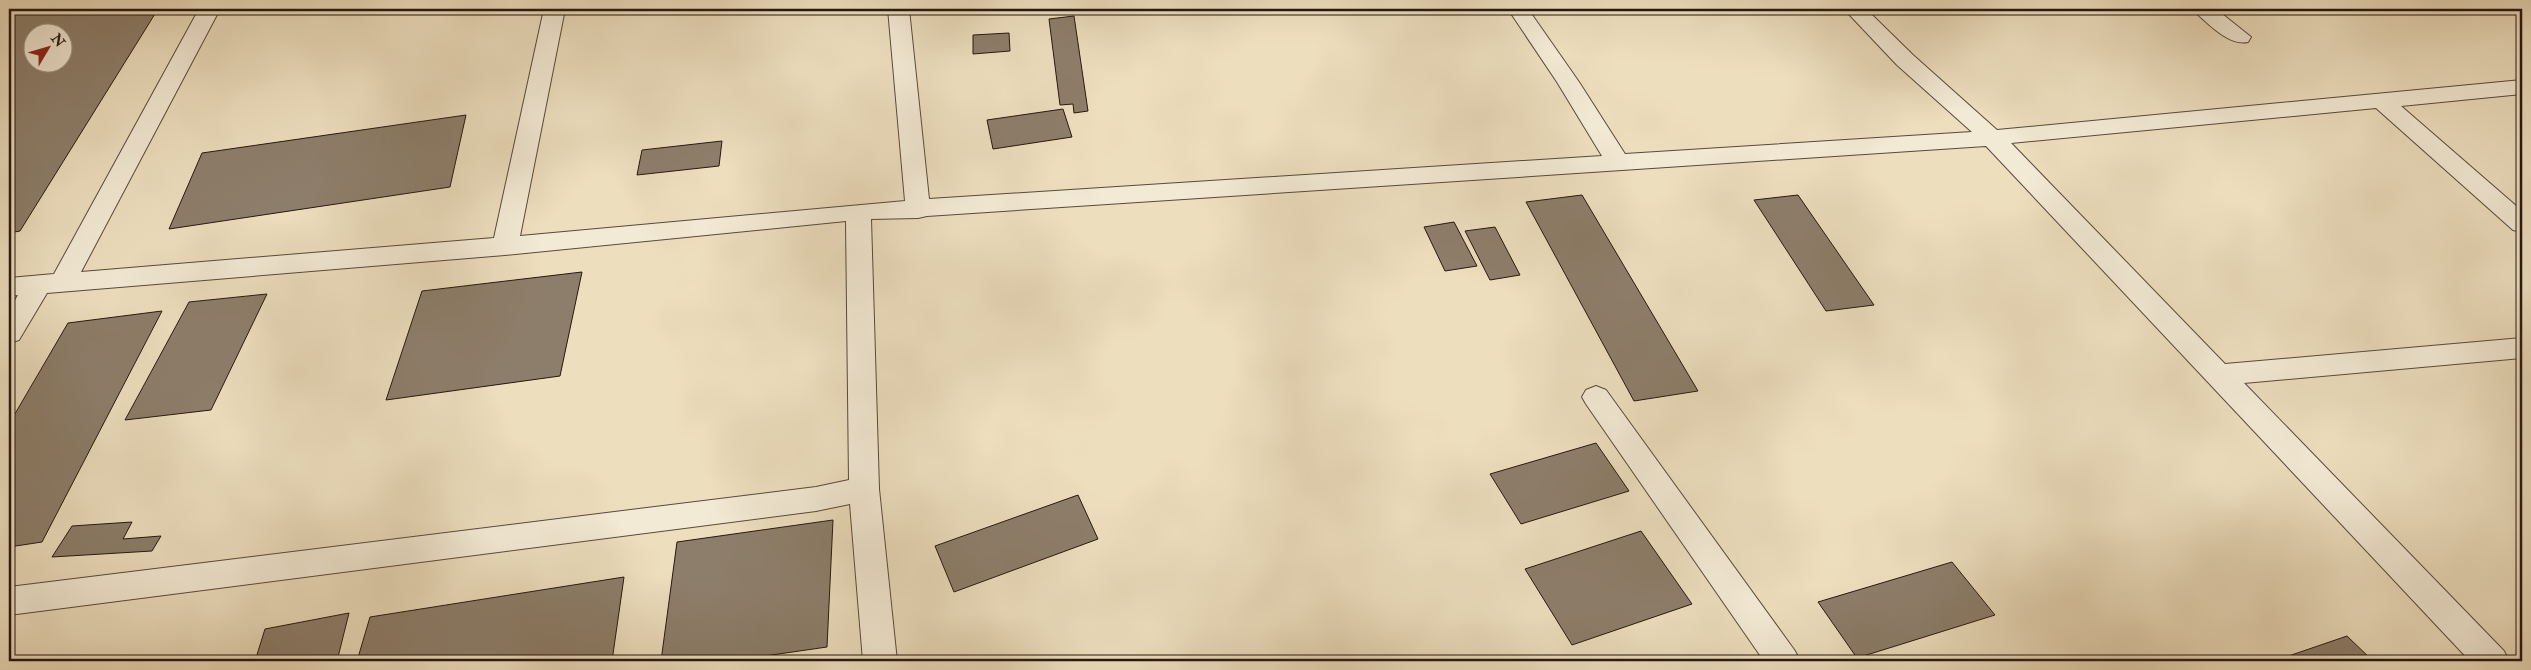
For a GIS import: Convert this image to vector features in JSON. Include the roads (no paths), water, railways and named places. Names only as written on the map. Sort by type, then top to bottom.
[{"type":"street","points":[[9,333],[50,284],[209,9]]},
{"type":"street","points":[[505,246],[554,9]]},
{"type":"street","points":[[898,9],[918,210]]},
{"type":"street","points":[[1518,9],[1568,82],[1618,163]]},
{"type":"street","points":[[1854,9],[1905,60],[1992,138],[2216,375],[2492,661]]},
{"type":"street","points":[[2203,9],[2240,37]]},
{"type":"street","points":[[9,287],[505,246],[858,212],[918,210],[1992,138],[2522,87]]},
{"type":"street","points":[[2382,101],[2522,224]]},
{"type":"street","points":[[858,212],[864,489],[880,661]]},
{"type":"street","points":[[2216,375],[2522,348]]},
{"type":"street","points":[[1596,398],[1783,661]]},
{"type":"street","points":[[9,600],[816,499],[864,489]]}]
